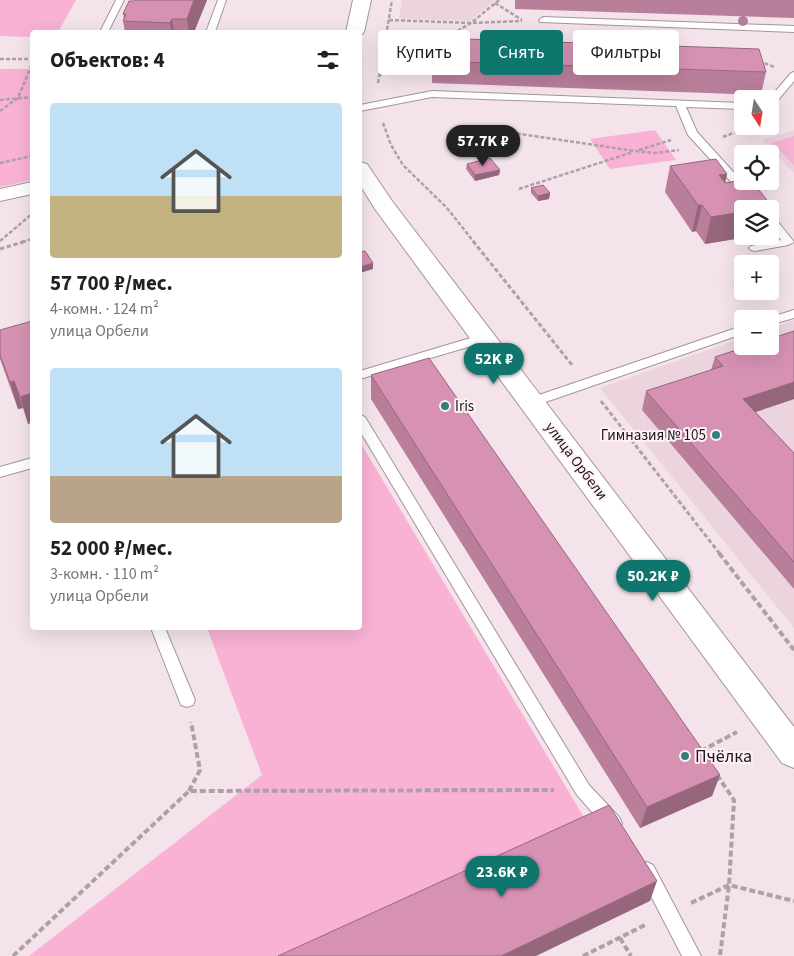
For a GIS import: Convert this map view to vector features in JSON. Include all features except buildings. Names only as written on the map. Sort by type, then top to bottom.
[{"type":"street","points":[[355,30],[362,0]]},
{"type":"street","name":"улица Орбели","points":[[362,171],[383,204],[794,753]]},
{"type":"street","points":[[0,196],[30,188]]},
{"type":"lane","points":[[105,30],[120,0]]},
{"type":"lane","points":[[211,30],[222,0]]},
{"type":"lane","points":[[543,20],[794,29]]},
{"type":"lane","points":[[779,93],[794,75]]},
{"type":"lane","points":[[362,108],[432,94],[734,106]]},
{"type":"lane","points":[[679,103],[692,133],[754,200]]},
{"type":"lane","points":[[779,230],[788,242],[779,244]]},
{"type":"lane","points":[[755,248],[772,245]]},
{"type":"lane","points":[[779,318],[794,314]]},
{"type":"lane","points":[[532,402],[734,333]]},
{"type":"lane","points":[[362,374],[484,338]]},
{"type":"lane","points":[[362,423],[583,790],[626,838]]},
{"type":"lane","points":[[0,472],[30,464]]},
{"type":"lane","points":[[159,630],[187,700]]},
{"type":"lane","points":[[637,853],[671,913],[692,956]]},
{"type":"path","points":[[392,0],[376,104],[391,145],[403,164],[447,208],[588,384],[794,650]]},
{"type":"path","points":[[379,76],[471,23],[499,0]]},
{"type":"path","points":[[389,20],[471,23],[523,21],[495,3]]},
{"type":"path","points":[[0,59],[30,59]]},
{"type":"path","points":[[0,111],[18,98],[30,69]]},
{"type":"path","points":[[0,100],[30,97]]},
{"type":"path","points":[[487,129],[655,153],[681,150],[734,132]]},
{"type":"path","points":[[519,189],[692,133]]},
{"type":"path","points":[[0,163],[30,156]]},
{"type":"path","points":[[0,241],[30,215]]},
{"type":"path","points":[[0,249],[30,239]]},
{"type":"path","points":[[13,956],[189,791],[200,770],[187,700]]},
{"type":"path","points":[[706,757],[701,750],[737,732]]},
{"type":"path","points":[[715,771],[734,800],[729,885],[720,956]]},
{"type":"path","points":[[189,791],[583,790]]},
{"type":"path","points":[[620,938],[631,956]]},
{"type":"shaded area","points":[[0,0],[76,0],[59,30],[30,30],[30,37],[0,36]]},
{"type":"shaded area","points":[[402,0],[495,0],[470,21],[399,18]]},
{"type":"shaded area","points":[[0,69],[30,69],[30,180],[0,187]]},
{"type":"shaded area","points":[[655,130],[676,160],[610,169],[590,139]]},
{"type":"shaded area","points":[[794,130],[794,173],[779,158],[779,145],[767,145],[762,140]]},
{"type":"shaded area","points":[[794,136],[794,165],[779,150],[779,145],[772,143]]},
{"type":"shaded area","name":"Гимназия № 105","points":[[794,320],[794,628],[600,388],[734,341],[734,355],[779,355],[779,326]]},
{"type":"shaded area","points":[[362,445],[585,819],[282,956],[29,956],[262,775],[208,630],[362,630]]},
{"type":"place","name":"Iris","points":[[445,406]]},
{"type":"place","name":"Гимназия № 105","points":[[716,435]]},
{"type":"place","name":"Пчёлка","points":[[685,756]]}]
